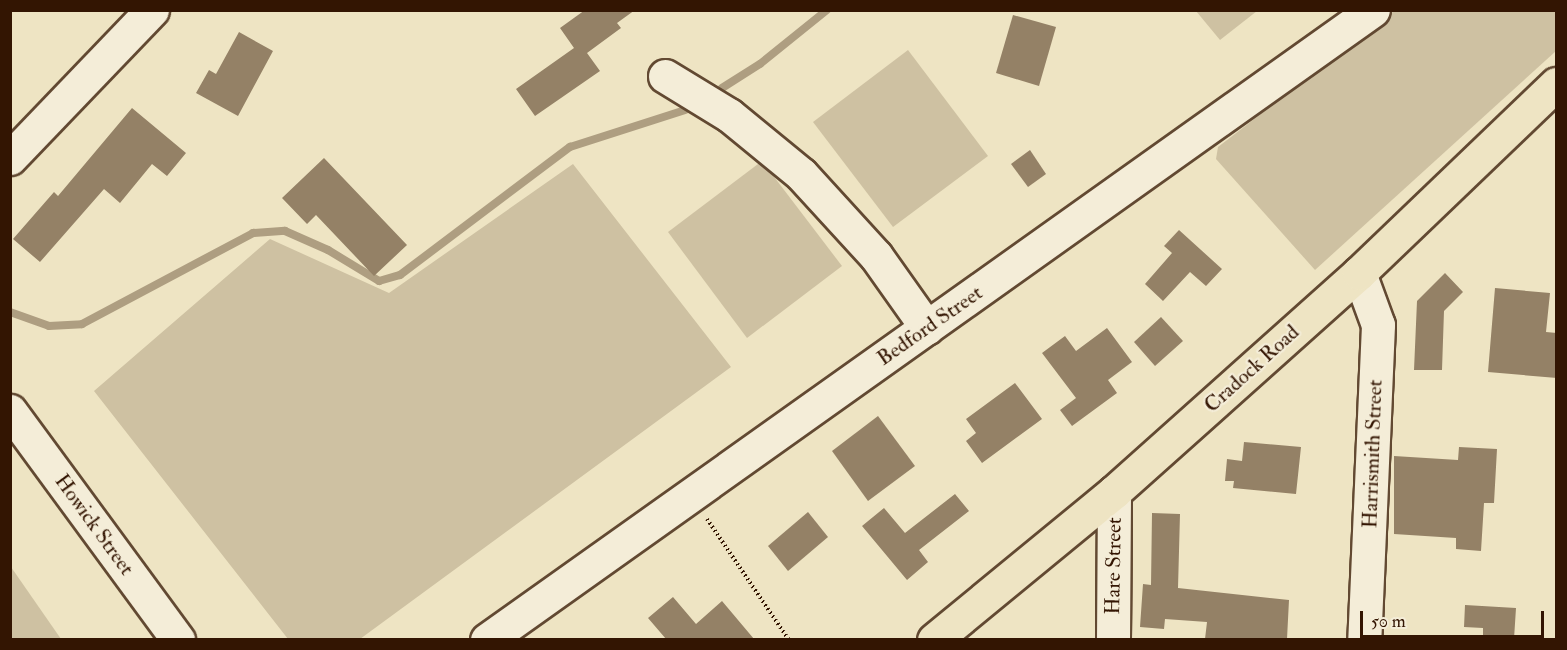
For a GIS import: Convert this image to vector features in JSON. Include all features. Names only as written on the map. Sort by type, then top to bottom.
[{"type":"main road","name":"Cradock Road","points":[[934,639],[1114,492],[1359,273],[1557,84]]},
{"type":"street","points":[[10,158],[152,10]]},
{"type":"street","name":"Bedford Street","points":[[487,639],[1373,10]]},
{"type":"street","points":[[665,76],[729,115],[801,174],[876,256],[927,328]]},
{"type":"street","name":"Harrismith Street","points":[[1359,273],[1378,325],[1364,639]]},
{"type":"street","name":"Howick Street","points":[[11,412],[178,639]]},
{"type":"street","name":"Hare Street","points":[[1113,639],[1114,492]]},
{"type":"path","points":[[690,494],[789,639]]},
{"type":"shaded area","points":[[1196,11],[1257,11],[1220,40]]},
{"type":"shaded area","points":[[1394,11],[1556,11],[1556,51],[1315,270],[1216,159],[1218,147]]},
{"type":"shaded area","points":[[908,50],[988,156],[893,227],[813,122]]},
{"type":"shaded area","points":[[762,161],[842,266],[747,338],[668,232]]},
{"type":"shaded area","points":[[573,164],[731,367],[360,639],[288,639],[94,391],[270,239],[389,293]]},
{"type":"shaded area","points":[[11,567],[61,639],[11,639]]},
{"type":"building","points":[[585,10],[635,10],[617,23],[621,28],[587,53],[600,71],[535,116],[516,89],[574,48],[560,28]]},
{"type":"building","points":[[1013,15],[1056,27],[1039,86],[996,73]]},
{"type":"building","points":[[239,32],[273,51],[238,116],[196,93],[209,70],[216,74]]},
{"type":"building","points":[[132,108],[186,153],[167,176],[152,164],[120,203],[104,189],[40,262],[13,239],[54,192],[58,196]]},
{"type":"building","points":[[1030,150],[1046,174],[1028,187],[1011,164]]},
{"type":"building","points":[[324,158],[407,245],[374,276],[316,215],[307,224],[282,198]]},
{"type":"building","points":[[1179,230],[1222,269],[1206,286],[1190,272],[1163,301],[1145,284],[1172,253],[1164,246]]},
{"type":"building","points":[[1445,273],[1463,292],[1444,311],[1442,370],[1414,370],[1417,301]]},
{"type":"building","points":[[1495,288],[1550,293],[1546,332],[1557,333],[1557,378],[1488,372]]},
{"type":"building","points":[[1161,317],[1183,341],[1155,366],[1134,342]]},
{"type":"building","points":[[1107,328],[1132,362],[1108,380],[1117,393],[1072,426],[1060,410],[1076,398],[1042,353],[1065,336],[1076,351]]},
{"type":"building","points":[[1015,383],[1042,419],[982,463],[966,441],[976,433],[966,419]]},
{"type":"building","points":[[878,416],[915,466],[868,501],[832,451]]},
{"type":"building","points":[[1244,442],[1301,447],[1296,494],[1233,488],[1234,481],[1225,481],[1227,459],[1242,461]]},
{"type":"building","points":[[1459,447],[1497,449],[1494,503],[1484,503],[1481,551],[1456,549],[1456,538],[1394,534],[1394,456],[1458,460]]},
{"type":"building","points":[[955,494],[969,511],[919,550],[928,562],[907,580],[862,526],[884,508],[905,533]]},
{"type":"building","points":[[808,512],[828,537],[788,571],[768,546]]},
{"type":"building","points":[[1152,513],[1180,514],[1178,588],[1289,600],[1287,639],[1205,639],[1207,622],[1165,619],[1164,629],[1140,627],[1143,584],[1151,585]]},
{"type":"building","points":[[673,597],[696,624],[722,601],[754,639],[666,639],[648,618]]},
{"type":"building","points":[[1465,605],[1516,608],[1514,639],[1483,639],[1483,628],[1464,627]]},
{"type":"waterway","points":[[722,88],[760,64],[827,10]]},
{"type":"waterway","points":[[10,312],[49,326],[82,324],[253,233],[285,231],[328,250],[379,281],[400,275],[570,147],[685,110]]}]
